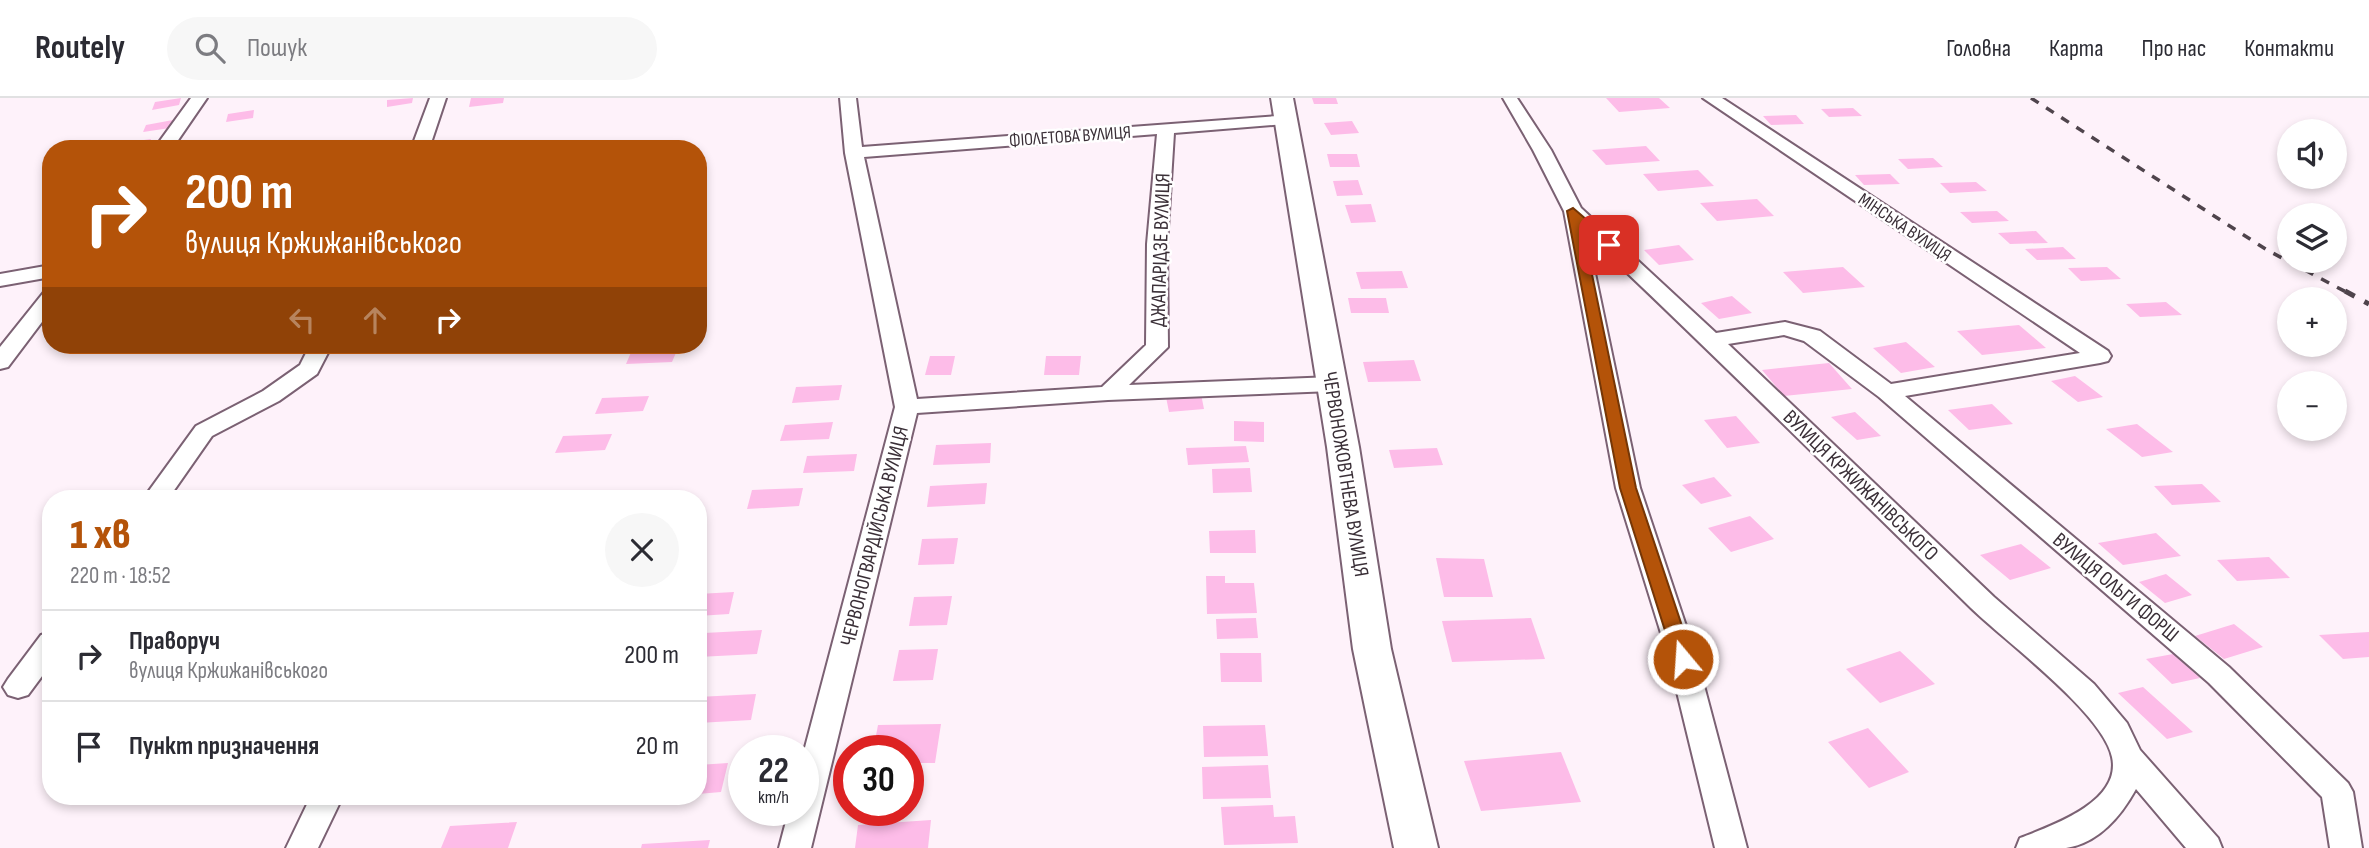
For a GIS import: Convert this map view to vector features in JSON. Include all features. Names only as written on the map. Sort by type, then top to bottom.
[{"type":"street","points":[[169,140],[199,98]]},
{"type":"street","points":[[423,140],[438,98]]},
{"type":"street","name":"ЧЕРВОНОГВАРДІЙСЬКА ВУЛИЦЯ","points":[[795,848],[907,407],[854,153],[848,98]]},
{"type":"street","name":"МІНСЬКА ВУЛИЦЯ","points":[[1710,98],[2100,356],[1887,392]]},
{"type":"street","name":"ВУЛИЦЯ КРЖИЖАНІВСЬКОГО","points":[[1510,99],[1542,150],[1573,211],[1712,340],[1974,594],[2084,692],[2116,731],[2128,758],[2206,848]]},
{"type":"street","name":"ФІОЛЕТОВА ВУЛИЦЯ","points":[[854,153],[1166,128],[1283,109]]},
{"type":"street","name":"ЧЕРВОНОЖОВТНЕВА ВУЛИЦЯ","points":[[1283,109],[1332,384],[1372,649],[1416,848]]},
{"type":"street","name":"ДЖАПАРІДЗЕ ВУЛИЦЯ","points":[[1108,393],[1157,347],[1157,244],[1166,128]]},
{"type":"street","points":[[1573,211],[1628,488],[1683,659],[1731,848]]},
{"type":"street","points":[[0,280],[42,273]]},
{"type":"street","points":[[0,362],[42,308]]},
{"type":"street","name":"ВУЛИЦЯ ОЛЬГИ ФОРШ","points":[[1712,340],[1785,328],[1812,336],[1887,392],[2219,675],[2337,792],[2346,848]]},
{"type":"street","points":[[161,490],[204,431],[271,396],[309,369],[316,354]]},
{"type":"street","points":[[907,407],[1108,393],[1332,384]]},
{"type":"street","points":[[18,687],[42,654]]},
{"type":"street","points":[[2032,848],[2088,825],[2113,801],[2126,778],[2128,758]]},
{"type":"street","points":[[302,848],[323,805]]},
{"type":"building","points":[[181,98],[179,105],[152,110],[155,102]]},
{"type":"building","points":[[413,98],[412,103],[387,107],[387,100]]},
{"type":"building","points":[[471,98],[504,98],[503,103],[469,107]]},
{"type":"building","points":[[1312,98],[1336,98],[1338,104],[1314,104]]},
{"type":"building","points":[[1606,98],[1659,98],[1670,108],[1619,112]]},
{"type":"building","points":[[1853,108],[1862,116],[1829,117],[1821,109]]},
{"type":"building","points":[[254,110],[253,118],[226,122],[228,114]]},
{"type":"building","points":[[1796,115],[1804,124],[1771,125],[1763,116]]},
{"type":"building","points":[[173,120],[170,128],[143,132],[146,125]]},
{"type":"building","points":[[1352,121],[1359,133],[1331,135],[1324,123]]},
{"type":"building","points":[[1646,146],[1660,161],[1606,165],[1592,150]]},
{"type":"building","points":[[1327,154],[1357,154],[1360,167],[1330,167]]},
{"type":"building","points":[[1933,158],[1943,167],[1908,169],[1898,159]]},
{"type":"building","points":[[1698,170],[1714,186],[1658,191],[1643,174]]},
{"type":"building","points":[[1890,174],[1900,184],[1864,185],[1855,175]]},
{"type":"building","points":[[1358,180],[1363,195],[1337,196],[1333,181]]},
{"type":"building","points":[[1976,182],[1987,191],[1950,193],[1940,183]]},
{"type":"building","points":[[1757,199],[1774,216],[1717,221],[1700,203]]},
{"type":"building","points":[[1371,204],[1376,222],[1351,223],[1345,205]]},
{"type":"building","points":[[1997,211],[2009,221],[1972,223],[1960,212]]},
{"type":"building","points":[[2036,231],[2048,243],[2010,244],[1998,233]]},
{"type":"building","points":[[1679,245],[1694,260],[1659,265],[1644,250]]},
{"type":"building","points":[[2063,247],[2076,259],[2037,260],[2025,249]]},
{"type":"building","points":[[1843,267],[1865,287],[1803,293],[1783,272]]},
{"type":"building","points":[[2107,267],[2121,279],[2081,281],[2068,268]]},
{"type":"building","points":[[1402,271],[1408,288],[1361,289],[1356,272]]},
{"type":"building","points":[[1732,296],[1752,313],[1719,319],[1701,303]]},
{"type":"building","points":[[1348,298],[1386,298],[1389,313],[1351,313]]},
{"type":"building","points":[[2166,302],[2182,315],[2140,317],[2126,304]]},
{"type":"building","points":[[2019,325],[2046,348],[1982,355],[1957,331]]},
{"type":"building","points":[[1906,342],[1935,367],[1901,373],[1873,348]]},
{"type":"building","points":[[630,354],[675,354],[672,362],[626,364]]},
{"type":"building","points":[[930,356],[955,356],[951,375],[925,375]]},
{"type":"building","points":[[1046,356],[1081,356],[1079,375],[1044,375]]},
{"type":"building","points":[[1414,360],[1421,381],[1368,382],[1363,362]]},
{"type":"building","points":[[1829,363],[1852,389],[1784,396],[1762,370]]},
{"type":"building","points":[[2075,376],[2103,397],[2078,402],[2051,381]]},
{"type":"building","points":[[842,385],[839,400],[792,403],[796,387]]},
{"type":"building","points":[[1201,394],[1204,409],[1169,412],[1166,397]]},
{"type":"building","points":[[649,396],[643,411],[595,414],[602,398]]},
{"type":"building","points":[[1992,404],[2013,424],[1969,430],[1948,410]]},
{"type":"building","points":[[1855,412],[1881,436],[1857,440],[1831,417]]},
{"type":"building","points":[[1736,416],[1760,443],[1727,448],[1704,420]]},
{"type":"building","points":[[1234,421],[1264,422],[1264,442],[1234,441]]},
{"type":"building","points":[[833,422],[829,439],[780,441],[785,425]]},
{"type":"building","points":[[2137,424],[2173,452],[2142,457],[2106,429]]},
{"type":"building","points":[[612,434],[605,450],[555,453],[563,436]]},
{"type":"building","points":[[991,443],[990,463],[933,465],[936,445]]},
{"type":"building","points":[[1246,446],[1249,462],[1188,465],[1186,448]]},
{"type":"building","points":[[1437,448],[1443,465],[1394,468],[1389,450]]},
{"type":"building","points":[[857,454],[854,471],[803,473],[807,456]]},
{"type":"building","points":[[1250,468],[1252,492],[1213,493],[1212,469]]},
{"type":"building","points":[[1714,477],[1732,496],[1701,504],[1682,485]]},
{"type":"building","points":[[987,483],[985,504],[927,507],[930,486]]},
{"type":"building","points":[[2202,484],[2221,502],[2172,505],[2154,486]]},
{"type":"building","points":[[803,488],[799,506],[747,509],[752,490]]},
{"type":"building","points":[[1750,516],[1774,539],[1731,552],[1708,528]]},
{"type":"building","points":[[1255,530],[1256,553],[1210,553],[1209,531]]},
{"type":"building","points":[[2156,533],[2181,556],[2123,565],[2098,543]]},
{"type":"building","points":[[958,538],[954,564],[918,565],[922,539]]},
{"type":"building","points":[[2021,544],[2051,568],[2010,580],[1980,555]]},
{"type":"building","points":[[2269,557],[2290,578],[2237,581],[2217,560]]},
{"type":"building","points":[[1436,558],[1484,559],[1493,597],[1444,597]]},
{"type":"building","points":[[2166,574],[2192,595],[2165,603],[2139,582]]},
{"type":"building","points":[[1206,576],[1225,576],[1225,583],[1254,583],[1257,613],[1207,614]]},
{"type":"building","points":[[734,592],[729,614],[707,615],[707,594]]},
{"type":"building","points":[[952,596],[947,625],[909,626],[914,597]]},
{"type":"building","points":[[1256,618],[1258,638],[1217,639],[1216,619]]},
{"type":"building","points":[[1531,618],[1545,659],[1452,662],[1442,621]]},
{"type":"building","points":[[2234,624],[2263,647],[2224,659],[2195,636]]},
{"type":"building","points":[[762,630],[757,654],[707,657],[707,633]]},
{"type":"building","points":[[2369,632],[2369,657],[2343,659],[2319,635]]},
{"type":"building","points":[[938,649],[933,680],[893,681],[899,650]]},
{"type":"building","points":[[1900,651],[1935,684],[1880,703],[1846,669]]},
{"type":"building","points":[[1220,653],[1261,653],[1262,682],[1221,682]]},
{"type":"building","points":[[2173,654],[2200,678],[2172,684],[2146,659]]},
{"type":"building","points":[[2143,687],[2193,732],[2167,739],[2118,693]]},
{"type":"building","points":[[756,694],[751,720],[707,722],[707,697]]},
{"type":"building","points":[[941,724],[935,763],[924,763],[924,735],[876,735],[878,725]]},
{"type":"building","points":[[1265,725],[1268,756],[1204,757],[1203,726]]},
{"type":"building","points":[[1868,728],[1909,772],[1869,788],[1828,742]]},
{"type":"building","points":[[1561,752],[1581,802],[1481,811],[1464,761]]},
{"type":"building","points":[[728,763],[721,792],[707,793],[707,764]]},
{"type":"building","points":[[1268,765],[1271,798],[1203,799],[1202,767]]},
{"type":"building","points":[[1273,805],[1274,817],[1295,816],[1298,843],[1224,845],[1221,807]]},
{"type":"building","points":[[924,820],[931,820],[928,848],[855,848],[858,826],[924,826]]},
{"type":"building","points":[[517,822],[508,848],[441,848],[450,826]]},
{"type":"building","points":[[710,840],[708,848],[641,848],[642,844]]},
{"type":"railway","points":[[2031,98],[2267,250],[2348,293]]},
{"type":"railway","points":[[2347,292],[2369,304]]},
{"type":"route","points":[[1609,245],[1573,211],[1628,488],[1683,659]]}]
